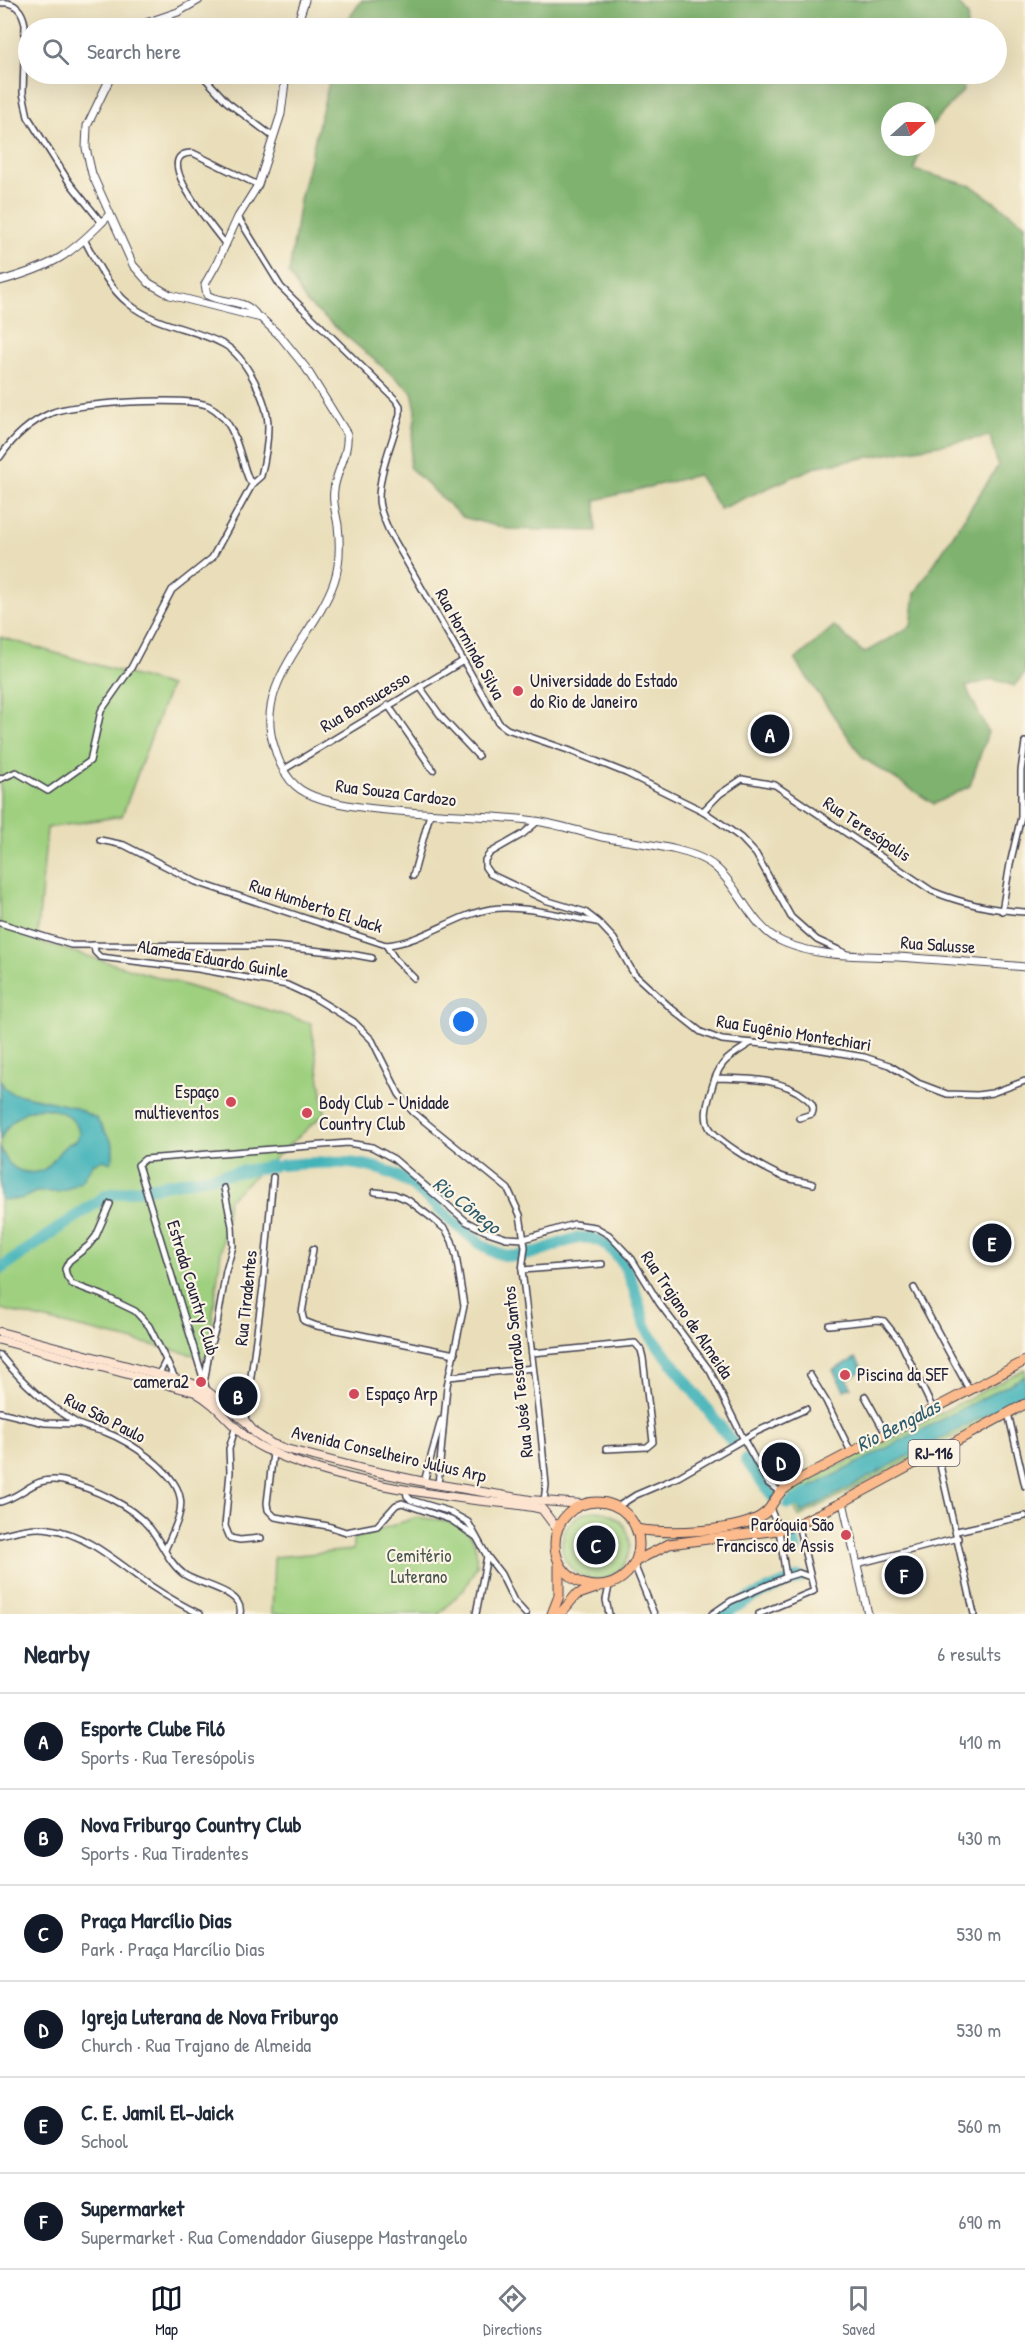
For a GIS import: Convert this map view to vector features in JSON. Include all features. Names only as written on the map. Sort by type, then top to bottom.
[{"type":"main road","name":"Avenida Conselheiro Julius Arp","points":[[0,1332],[175,1378],[207,1390],[245,1421],[255,1433],[272,1444],[286,1449],[438,1485],[544,1501],[582,1504]]},
{"type":"main road","name":"Avenida Conselheiro Julius Arp","points":[[0,1340],[182,1387],[205,1397],[246,1439],[273,1453],[319,1469],[406,1490],[542,1509],[557,1529]]},
{"type":"main road","name":"RJ-116","points":[[636,1529],[658,1533],[699,1531],[757,1518],[770,1508],[780,1492],[798,1480],[1025,1361]]},
{"type":"main road","name":"RJ-116","points":[[560,1614],[576,1595],[621,1580],[635,1563],[666,1545],[778,1530],[798,1524],[1025,1404]]},
{"type":"main road","points":[[552,1614],[560,1596],[559,1564],[554,1545],[557,1529],[567,1514],[582,1504],[600,1502],[617,1507],[632,1520],[639,1540],[635,1563]]},
{"type":"main road","points":[[559,1564],[571,1578],[587,1585],[604,1586]]},
{"type":"street","points":[[160,18],[178,12],[199,0]]},
{"type":"street","points":[[299,18],[305,0]]},
{"type":"street","points":[[0,3],[6,2],[19,8],[24,18]]},
{"type":"street","points":[[23,84],[28,117],[69,182],[102,223]]},
{"type":"street","name":"Rua Souza Cardozo","points":[[107,84],[87,126],[86,148],[92,174],[133,265],[149,283],[170,295],[212,307],[257,316],[281,337],[306,368],[343,426],[347,443],[334,490],[339,557],[335,581],[320,613],[302,640],[272,696],[269,718],[272,742],[283,770],[296,786],[322,799],[354,805],[430,814],[506,817],[538,821],[623,841],[662,847],[698,857],[711,863],[721,873],[760,924],[780,941],[830,955],[849,955]]},
{"type":"street","points":[[210,84],[227,102],[272,136]]},
{"type":"street","points":[[257,316],[247,305],[213,298],[207,295],[204,288],[238,217],[258,185],[281,114],[285,84]]},
{"type":"street","points":[[226,245],[185,187],[176,164],[179,157],[185,153],[193,153],[258,185]]},
{"type":"street","points":[[0,281],[47,266],[63,258],[85,241],[109,215]]},
{"type":"street","name":"Rua Hormindo Silva","points":[[238,217],[281,287],[379,382],[400,406],[379,498],[381,512],[389,531],[499,723],[507,729],[626,773],[703,811],[741,838],[756,854],[790,917],[817,940],[849,955]]},
{"type":"street","points":[[0,779],[16,772],[48,791],[90,761],[101,711],[131,668],[172,590],[212,558],[253,483],[261,476],[268,426],[265,405],[237,354],[223,344],[149,317],[129,304],[104,278],[85,241]]},
{"type":"street","points":[[0,458],[8,446],[30,425],[52,412],[90,404],[190,401],[209,406],[227,421],[239,447],[246,474],[253,483]]},
{"type":"street","name":"Rua Bonsucesso","points":[[283,770],[463,661]]},
{"type":"street","points":[[420,687],[443,719],[478,756]]},
{"type":"street","points":[[388,705],[433,770]]},
{"type":"street","points":[[1002,911],[1010,864],[1019,832],[1022,757],[1025,742]]},
{"type":"street","name":"Rua Teresópolis","points":[[703,811],[720,794],[742,780],[775,785],[932,891],[958,902],[1002,911],[1025,912]]},
{"type":"street","points":[[413,876],[430,814]]},
{"type":"street","name":"Rua Eugênio Montechiari","points":[[538,821],[523,834],[490,853],[484,860],[485,867],[490,874],[545,900],[585,912],[614,939],[634,974],[672,1010],[701,1032],[722,1040],[817,1049],[864,1057],[889,1065],[918,1083],[947,1094],[992,1093],[1025,1081]]},
{"type":"street","points":[[1019,832],[1025,829]]},
{"type":"street","name":"Rua Humberto El Jack","points":[[100,840],[124,845],[196,882],[386,945],[410,940],[490,909],[506,908],[598,922]]},
{"type":"street","points":[[0,923],[64,944],[273,946],[372,958]]},
{"type":"street","name":"Alameda Eduardo Guinle","points":[[94,945],[95,952],[100,957],[198,969],[287,985],[315,998],[354,1022],[372,1040],[399,1094],[413,1112],[508,1189],[520,1215],[524,1239]]},
{"type":"street","points":[[386,945],[395,959],[414,978]]},
{"type":"street","name":"Rua Salusse","points":[[849,955],[1025,967]]},
{"type":"street","points":[[751,1043],[727,1058],[718,1068],[707,1105],[706,1116],[709,1127],[723,1140],[757,1163],[783,1176],[813,1184]]},
{"type":"street","points":[[714,1078],[757,1080],[780,1084],[812,1104],[814,1110],[812,1114],[799,1118]]},
{"type":"street","name":"Estrada Country Club","points":[[207,1390],[149,1194],[138,1165],[144,1159],[348,1143],[372,1148],[394,1159],[467,1222],[506,1238],[524,1239]]},
{"type":"street","name":"Rua Tiradentes","points":[[245,1421],[261,1298],[273,1177]]},
{"type":"street","points":[[205,1378],[233,1246],[232,1226],[224,1188]]},
{"type":"street","points":[[375,1192],[394,1194],[408,1200],[446,1230],[452,1241],[461,1281],[464,1306],[449,1377],[438,1485]]},
{"type":"street","points":[[110,1204],[96,1236],[88,1246],[69,1261],[65,1269],[67,1278],[72,1284],[135,1311],[149,1326],[175,1378]]},
{"type":"street","name":"Rua Trajano de Almeida","points":[[524,1239],[574,1224],[595,1227],[609,1235],[632,1259],[659,1304],[710,1371],[768,1483],[780,1492]]},
{"type":"street","name":"Rua José Tessarollo Santos","points":[[524,1239],[522,1270],[546,1485],[544,1501]]},
{"type":"street","points":[[313,1249],[302,1313],[304,1321],[317,1326],[455,1354]]},
{"type":"street","points":[[522,1270],[602,1264]]},
{"type":"street","points":[[914,1288],[970,1390]]},
{"type":"street","points":[[829,1325],[884,1321],[900,1341],[933,1409]]},
{"type":"street","points":[[532,1353],[635,1343],[641,1350],[644,1358],[653,1442],[647,1447],[606,1449]]},
{"type":"street","name":"Rua São Paulo","points":[[0,1355],[20,1380],[44,1402],[78,1424],[107,1433],[127,1443],[160,1467],[178,1489],[181,1502],[180,1511],[165,1550]]},
{"type":"street","points":[[159,1374],[166,1360]]},
{"type":"street","points":[[449,1377],[533,1368]]},
{"type":"street","points":[[810,1375],[826,1401],[851,1452]]},
{"type":"street","points":[[865,1396],[886,1434]]},
{"type":"street","points":[[424,1482],[445,1407]]},
{"type":"street","points":[[617,1507],[636,1495],[696,1468],[744,1440],[806,1409]]},
{"type":"street","points":[[0,1412],[45,1423],[78,1424]]},
{"type":"street","points":[[1008,1413],[1025,1486]]},
{"type":"street","points":[[236,1429],[229,1449],[230,1472],[225,1526],[230,1538],[240,1540],[261,1538]]},
{"type":"street","points":[[937,1452],[957,1531],[974,1614]]},
{"type":"street","points":[[273,1453],[267,1503],[268,1510],[275,1517],[328,1526],[346,1532],[377,1526],[396,1505],[402,1503],[451,1520],[476,1536]]},
{"type":"street","points":[[0,1502],[15,1497],[26,1488],[46,1479],[100,1492],[138,1516],[176,1567],[185,1575],[201,1584],[232,1595],[240,1606],[240,1614]]},
{"type":"street","points":[[406,1490],[411,1500],[463,1518],[468,1522],[514,1601],[526,1614]]},
{"type":"street","points":[[843,1502],[868,1614]]},
{"type":"street","points":[[770,1508],[778,1530],[786,1578]]},
{"type":"street","points":[[957,1531],[1025,1516]]},
{"type":"street","points":[[759,1614],[814,1591],[798,1524]]},
{"type":"street","points":[[0,1535],[38,1528],[68,1533],[90,1544],[153,1587],[200,1614]]},
{"type":"street","points":[[857,1564],[958,1538]]},
{"type":"street","points":[[476,1614],[487,1556]]},
{"type":"street","points":[[635,1563],[654,1614]]},
{"type":"street","points":[[712,1614],[731,1600],[799,1573],[810,1577]]},
{"type":"street","points":[[604,1586],[609,1614]]},
{"type":"green space","points":[[362,0],[956,0],[968,16],[968,18],[349,18]]},
{"type":"green space","points":[[329,84],[963,84],[963,91],[935,121],[935,102],[881,102],[881,156],[918,156],[914,170],[972,186],[1025,224],[1025,673],[1014,686],[993,679],[966,687],[988,732],[970,786],[934,804],[863,758],[795,660],[834,626],[864,653],[911,626],[915,593],[998,466],[990,436],[818,466],[720,509],[698,475],[596,500],[596,531],[508,529],[462,517],[409,467],[416,410],[412,392],[306,302],[289,274],[300,200]]},
{"type":"green space","points":[[0,637],[170,686],[122,816],[47,828],[37,941],[311,1023],[325,1113],[228,1200],[207,1358],[0,1309]]},
{"type":"green space","points":[[1025,1369],[1025,1400],[799,1517],[788,1494],[795,1489]]},
{"type":"green space","points":[[596,1511],[609,1513],[620,1521],[628,1532],[630,1545],[628,1558],[620,1569],[609,1577],[596,1579],[583,1577],[572,1569],[564,1558],[562,1545],[564,1532],[572,1521],[583,1513]]},
{"type":"green space","name":"Cemitério Luterano","points":[[417,1517],[441,1520],[461,1527],[474,1540],[476,1565],[478,1564],[464,1589],[439,1614],[272,1614],[274,1557],[353,1550],[353,1539]]},
{"type":"water","points":[[0,1078],[4,1087],[12,1093],[74,1107],[96,1118],[113,1144],[111,1163],[104,1160],[94,1163],[82,1181],[66,1190],[36,1192],[21,1199],[3,1200],[0,1197],[0,1147],[13,1167],[32,1173],[47,1167],[62,1149],[76,1141],[79,1132],[75,1123],[66,1115],[40,1108],[25,1112],[11,1123],[0,1141]]},
{"type":"water","name":"Piscina da SEF","points":[[856,1358],[863,1370],[847,1379],[851,1387],[844,1390],[833,1370]]},
{"type":"water","points":[[1025,1376],[1025,1394],[801,1513],[794,1496]]},
{"type":"waterway","name":"Rio Cônego","points":[[283,1165],[346,1163],[392,1173],[418,1190],[476,1241],[504,1255],[529,1254],[579,1238],[600,1241],[611,1249],[626,1269],[651,1336],[733,1443]]},
{"type":"waterway","name":"Rio Cônego","points":[[0,1269],[107,1195],[273,1166]]},
{"type":"waterway","name":"Rio Cônego","points":[[746,1460],[774,1498]]},
{"type":"waterway","name":"Rio Bengalas","points":[[789,1504],[809,1493]]},
{"type":"waterway","points":[[790,1532],[796,1548]]},
{"type":"waterway","points":[[723,1614],[752,1597],[800,1577]]},
{"type":"place","name":"Universidade do Estado do Rio de Janeiro","points":[[518,691]]},
{"type":"place","name":"Esporte Clube Filó","points":[[770,734]]},
{"type":"place","name":"Espaço multieventos","points":[[231,1102]]},
{"type":"place","name":"Body Club - Unidade Country Club","points":[[307,1113]]},
{"type":"place","name":"C. E. Jamil El-Jaick","points":[[992,1243]]},
{"type":"place","name":"Piscina da SEF","points":[[845,1375]]},
{"type":"place","name":"camera2","points":[[201,1382]]},
{"type":"place","name":"Espaço Arp","points":[[354,1394]]},
{"type":"place","name":"Nova Friburgo Country Club","points":[[238,1396]]},
{"type":"place","name":"Igreja Luterana de Nova Friburgo","points":[[781,1462]]},
{"type":"place","name":"Paróquia São Francisco de Assis","points":[[846,1535]]},
{"type":"place","name":"Praça Marcílio Dias","points":[[596,1545]]},
{"type":"place","name":"Supermarket","points":[[904,1575]]}]
